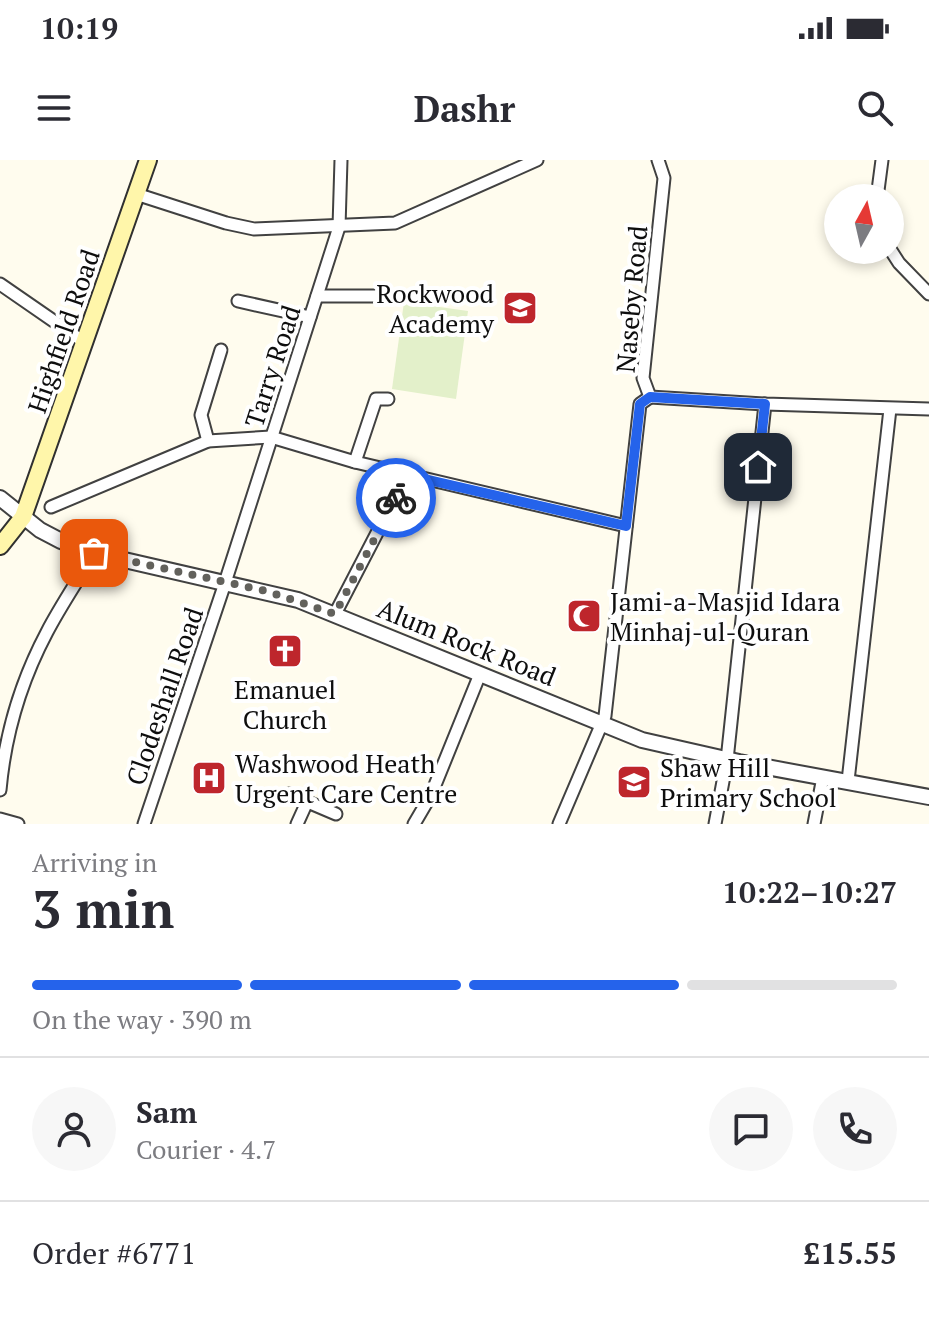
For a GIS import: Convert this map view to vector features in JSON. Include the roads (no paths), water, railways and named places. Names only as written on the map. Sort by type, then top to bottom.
[{"type":"main road","name":"Highfield Road","points":[[0,546],[23,517],[148,160]]},
{"type":"street","name":"Tarry Road","points":[[225,582],[339,227],[341,160]]},
{"type":"street","points":[[136,194],[254,229],[395,223],[537,160]]},
{"type":"street","name":"Naseby Road","points":[[559,824],[603,723],[640,404],[650,397],[643,378],[664,178],[658,160]]},
{"type":"street","points":[[879,184],[882,160]]},
{"type":"street","points":[[900,264],[929,294]]},
{"type":"street","points":[[0,284],[84,342]]},
{"type":"street","points":[[317,296],[390,296]]},
{"type":"street","points":[[238,301],[310,317]]},
{"type":"street","points":[[208,441],[201,415],[221,350]]},
{"type":"street","points":[[650,397],[929,409]]},
{"type":"street","points":[[355,462],[376,399],[388,399]]},
{"type":"street","points":[[715,824],[727,760],[765,404]]},
{"type":"street","points":[[848,781],[890,409]]},
{"type":"street","points":[[51,507],[208,441],[271,437],[355,462],[626,526]]},
{"type":"street","points":[[335,614],[407,475]]},
{"type":"street","name":"Alum Rock Road","points":[[0,498],[61,541],[94,553],[298,600],[662,747],[929,797]]},
{"type":"street","points":[[0,790],[2,764],[17,702],[46,633],[94,553]]},
{"type":"street","name":"Clodeshall Road","points":[[144,824],[225,582]]},
{"type":"street","points":[[414,824],[431,795],[480,674]]},
{"type":"street","points":[[814,824],[823,777]]},
{"type":"street","points":[[289,794],[336,814]]},
{"type":"street","points":[[297,824],[307,802]]},
{"type":"street","points":[[0,819],[18,824]]},
{"type":"place","name":"Rockwood Academy","points":[[520,308]]},
{"type":"place","name":"Jami-a-Masjid Idara Minhaj-ul-Quran","points":[[584,616]]},
{"type":"place","name":"Emanuel Church","points":[[285,651]]},
{"type":"place","name":"Washwood Heath Urgent Care Centre","points":[[209,778]]},
{"type":"place","name":"Shaw Hill Primary School","points":[[634,782]]}]
